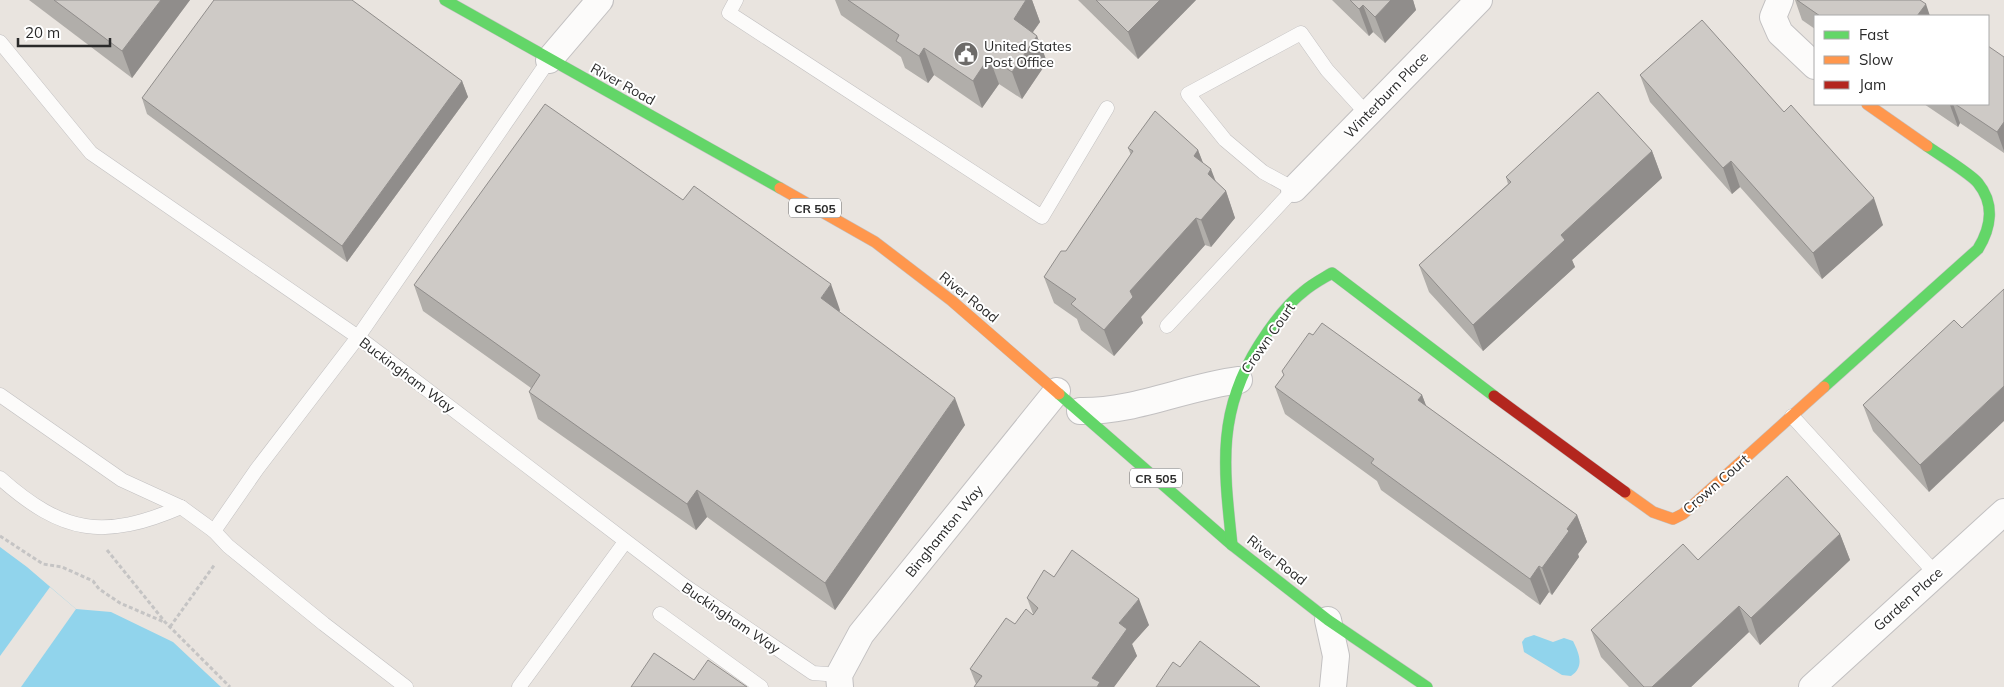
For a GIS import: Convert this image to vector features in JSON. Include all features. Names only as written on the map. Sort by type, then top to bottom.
[{"type":"street","name":"River Road","points":[[444,0],[875,242],[952,301],[1080,410],[1232,544],[1328,620],[1427,687]]},
{"type":"street","points":[[549,60],[600,0]]},
{"type":"street","name":"Winterburn Place","points":[[1294,189],[1479,0]]},
{"type":"street","points":[[1780,0],[1774,17],[1780,33],[1814,65]]},
{"type":"street","name":"Crown Court","points":[[1232,544],[1227,498],[1226,458],[1228,420],[1239,380],[1259,345],[1280,315],[1298,295],[1332,273],[1514,412],[1653,512],[1673,519],[1683,514],[1978,249],[1986,238],[1990,222],[1989,202],[1978,182],[1868,105]]},
{"type":"street","name":"Crown Court","points":[[1080,410],[1096,411],[1131,407],[1211,384],[1239,380]]},
{"type":"street","name":"Binghamton Way","points":[[843,683],[861,634],[1057,391]]},
{"type":"street","name":"Garden Place","points":[[1812,687],[2004,512]]},
{"type":"street","points":[[1328,620],[1336,656],[1333,687]]},
{"type":"lane","points":[[736,0],[729,13],[1042,217],[1107,108]]},
{"type":"lane","points":[[1166,326],[1294,189],[1263,172],[1225,140],[1188,94],[1301,33],[1327,70],[1367,114]]},
{"type":"lane","name":"Buckingham Way","points":[[0,42],[91,153],[358,337],[682,584],[813,673],[843,683]]},
{"type":"lane","points":[[214,530],[257,469],[358,337],[549,60]]},
{"type":"lane","points":[[0,395],[122,480],[182,507],[214,530],[228,546],[324,624],[406,687]]},
{"type":"lane","points":[[1792,416],[1936,574]]},
{"type":"lane","points":[[0,478],[31,503],[49,514],[63,521],[90,528],[132,523],[182,507]]},
{"type":"lane","points":[[518,687],[625,542]]},
{"type":"lane","points":[[660,614],[761,687]]},
{"type":"path","points":[[90,528],[165,622],[230,687]]},
{"type":"path","points":[[0,536],[44,564],[62,566],[94,581],[99,589],[120,603],[165,622]]},
{"type":"path","points":[[170,627],[228,546]]},
{"type":"water","points":[[0,547],[27,567],[76,609],[111,612],[173,642],[221,687],[0,687]]},
{"type":"water","points":[[1534,635],[1553,642],[1564,638],[1573,641],[1580,660],[1578,668],[1571,676],[1562,675],[1524,652],[1522,642],[1525,638]]},
{"type":"pier","points":[[50,587],[76,609],[21,687],[0,687],[0,656]]},
{"type":"building","points":[[54,0],[161,0],[122,51]]},
{"type":"building","points":[[214,0],[352,0],[462,81],[342,246],[142,98]]},
{"type":"building","name":"United States Post Office","points":[[848,0],[1026,0],[1014,19],[1037,36],[1012,72],[989,57],[973,81],[924,48],[919,56],[896,41],[899,35]]},
{"type":"building","points":[[1096,0],[1160,0],[1128,32]]},
{"type":"building","points":[[1350,0],[1391,0],[1375,17],[1363,5],[1359,9]]},
{"type":"building","points":[[1797,0],[1920,0],[1926,4],[1918,15],[1819,15]]},
{"type":"building","points":[[1702,20],[1784,112],[1791,105],[1874,198],[1813,253],[1731,161],[1723,168],[1640,75]]},
{"type":"building","points":[[1989,47],[2004,57],[2004,122],[1997,132],[1956,105],[1989,105]]},
{"type":"building","points":[[1598,92],[1652,151],[1561,235],[1565,240],[1473,325],[1419,265],[1511,182],[1506,177]]},
{"type":"building","points":[[545,104],[683,200],[694,186],[831,284],[821,298],[955,398],[825,583],[697,490],[687,504],[529,392],[540,375],[414,285]]},
{"type":"building","points":[[1155,111],[1198,150],[1194,156],[1211,169],[1208,174],[1226,191],[1201,220],[1196,218],[1130,291],[1133,297],[1104,330],[1071,304],[1076,299],[1044,277],[1061,251],[1066,251],[1133,151],[1128,148]]},
{"type":"building","points":[[2004,289],[2004,386],[1920,465],[1863,405],[1954,320],[1962,328]]},
{"type":"building","points":[[1322,323],[1422,395],[1418,400],[1577,515],[1567,529],[1569,531],[1542,568],[1539,566],[1530,579],[1371,463],[1374,459],[1275,387],[1284,375],[1282,371],[1309,333],[1313,335]]},
{"type":"building","points":[[1787,476],[1840,534],[1751,618],[1739,606],[1652,687],[1644,687],[1591,630],[1683,544],[1698,560]]},
{"type":"building","points":[[1072,550],[1139,599],[1119,623],[1127,629],[1092,678],[1100,682],[1097,687],[974,687],[982,676],[970,669],[1006,618],[1015,624],[1026,609],[1033,615],[1038,608],[1027,598],[1044,570],[1054,577]]},
{"type":"building","points":[[1200,641],[1260,687],[1156,687],[1173,662],[1180,667]]},
{"type":"building","points":[[654,653],[694,680],[708,660],[747,687],[631,687]]},
{"type":"traffic: fast","points":[[445,0],[780,188]]},
{"type":"traffic: fast","points":[[1824,387],[1978,249],[1986,233],[1989,208],[1987,199],[1978,183],[1927,146]]},
{"type":"traffic: fast","points":[[1232,545],[1227,491],[1226,442],[1229,418],[1236,394],[1245,370],[1259,345],[1279,317],[1306,289],[1332,273],[1494,396]]},
{"type":"traffic: fast","points":[[1059,394],[1232,545],[1328,620],[1427,687]]},
{"type":"traffic: slow","points":[[1868,105],[1927,146]]},
{"type":"traffic: slow","points":[[780,188],[875,242],[952,301],[1059,394]]},
{"type":"traffic: slow","points":[[1625,492],[1653,512],[1673,519],[1683,514],[1824,387]]},
{"type":"traffic: jam","points":[[1494,396],[1625,492]]},
{"type":"place","name":"United States Post Office","points":[[966,54]]}]
